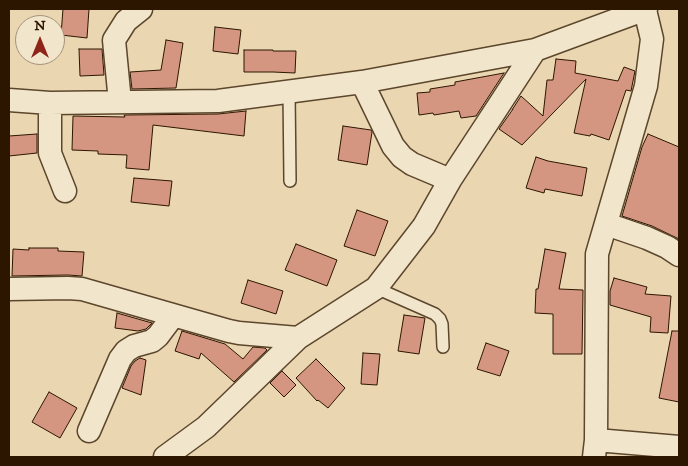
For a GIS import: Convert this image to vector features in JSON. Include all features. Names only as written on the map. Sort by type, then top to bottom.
[{"type":"street","points":[[120,102],[114,40],[126,21],[141,9]]},
{"type":"street","points":[[9,100],[50,103],[218,101],[362,82],[535,50],[645,9],[652,39],[646,86],[597,254],[595,449],[679,447]]},
{"type":"street","points":[[165,457],[206,427],[298,338],[376,288],[424,226],[450,180],[535,50]]},
{"type":"street","points":[[362,82],[393,146],[402,157],[412,164],[450,180]]},
{"type":"street","points":[[50,103],[50,153],[66,192]]},
{"type":"street","points":[[606,224],[647,238],[679,255]]},
{"type":"street","points":[[9,289],[82,289],[234,332],[298,338]]},
{"type":"street","points":[[89,431],[120,359],[126,351],[134,346],[152,341],[173,316]]},
{"type":"lane","points":[[289,91],[290,180]]},
{"type":"lane","points":[[376,288],[434,314],[440,319],[443,347]]},
{"type":"building","points":[[63,9],[89,9],[87,38],[65,35],[65,15],[63,15]]},
{"type":"building","points":[[215,27],[241,30],[238,54],[213,51]]},
{"type":"building","points":[[166,40],[183,43],[176,88],[132,89],[130,72],[161,70]]},
{"type":"building","points":[[79,49],[102,49],[104,75],[80,76]]},
{"type":"building","points":[[244,50],[296,51],[295,73],[244,72]]},
{"type":"building","points":[[556,59],[576,61],[575,73],[618,81],[624,67],[635,71],[631,91],[626,90],[609,140],[591,134],[590,136],[574,133],[586,79],[522,145],[499,129],[521,96],[543,116],[547,80],[553,80]]},
{"type":"building","points":[[504,73],[476,116],[461,118],[459,111],[419,115],[417,93],[430,92],[430,89],[455,85],[455,82]]},
{"type":"building","points":[[246,111],[244,136],[153,125],[149,170],[126,168],[127,155],[98,154],[98,151],[72,150],[73,116],[125,117],[124,115],[218,114]]},
{"type":"building","points":[[343,126],[371,130],[367,165],[338,160]]},
{"type":"building","points":[[37,134],[37,153],[9,156],[9,136]]},
{"type":"building","points":[[648,134],[679,147],[679,239],[652,226],[622,216],[642,147]]},
{"type":"building","points":[[536,157],[587,168],[582,196],[545,189],[544,193],[526,188]]},
{"type":"building","points":[[134,178],[172,181],[169,206],[131,202]]},
{"type":"building","points":[[357,210],[388,221],[375,256],[344,246]]},
{"type":"building","points":[[296,244],[337,260],[327,286],[285,270]]},
{"type":"building","points":[[29,248],[58,248],[58,251],[84,252],[82,276],[12,276],[13,249],[29,250]]},
{"type":"building","points":[[545,249],[566,253],[559,289],[583,290],[582,354],[553,354],[553,314],[535,313],[536,289],[538,289]]},
{"type":"building","points":[[614,278],[647,287],[645,294],[671,296],[668,333],[650,332],[651,317],[610,305],[610,291]]},
{"type":"building","points":[[248,280],[283,291],[276,314],[241,303]]},
{"type":"building","points":[[117,313],[152,323],[146,329],[138,331],[115,328]]},
{"type":"building","points":[[404,315],[425,318],[419,354],[398,351]]},
{"type":"building","points":[[182,331],[225,344],[243,359],[253,347],[265,348],[267,350],[234,382],[201,353],[199,359],[175,351]]},
{"type":"building","points":[[672,331],[679,331],[679,402],[659,398]]},
{"type":"building","points":[[486,343],[509,351],[500,376],[477,369]]},
{"type":"building","points":[[363,353],[380,354],[377,385],[361,384]]},
{"type":"building","points":[[140,358],[146,360],[141,395],[122,388],[131,366]]},
{"type":"building","points":[[316,359],[345,388],[328,408],[317,401],[296,378]]},
{"type":"building","points":[[282,371],[296,385],[284,397],[270,383]]},
{"type":"building","points":[[49,392],[77,408],[60,438],[32,422]]}]
